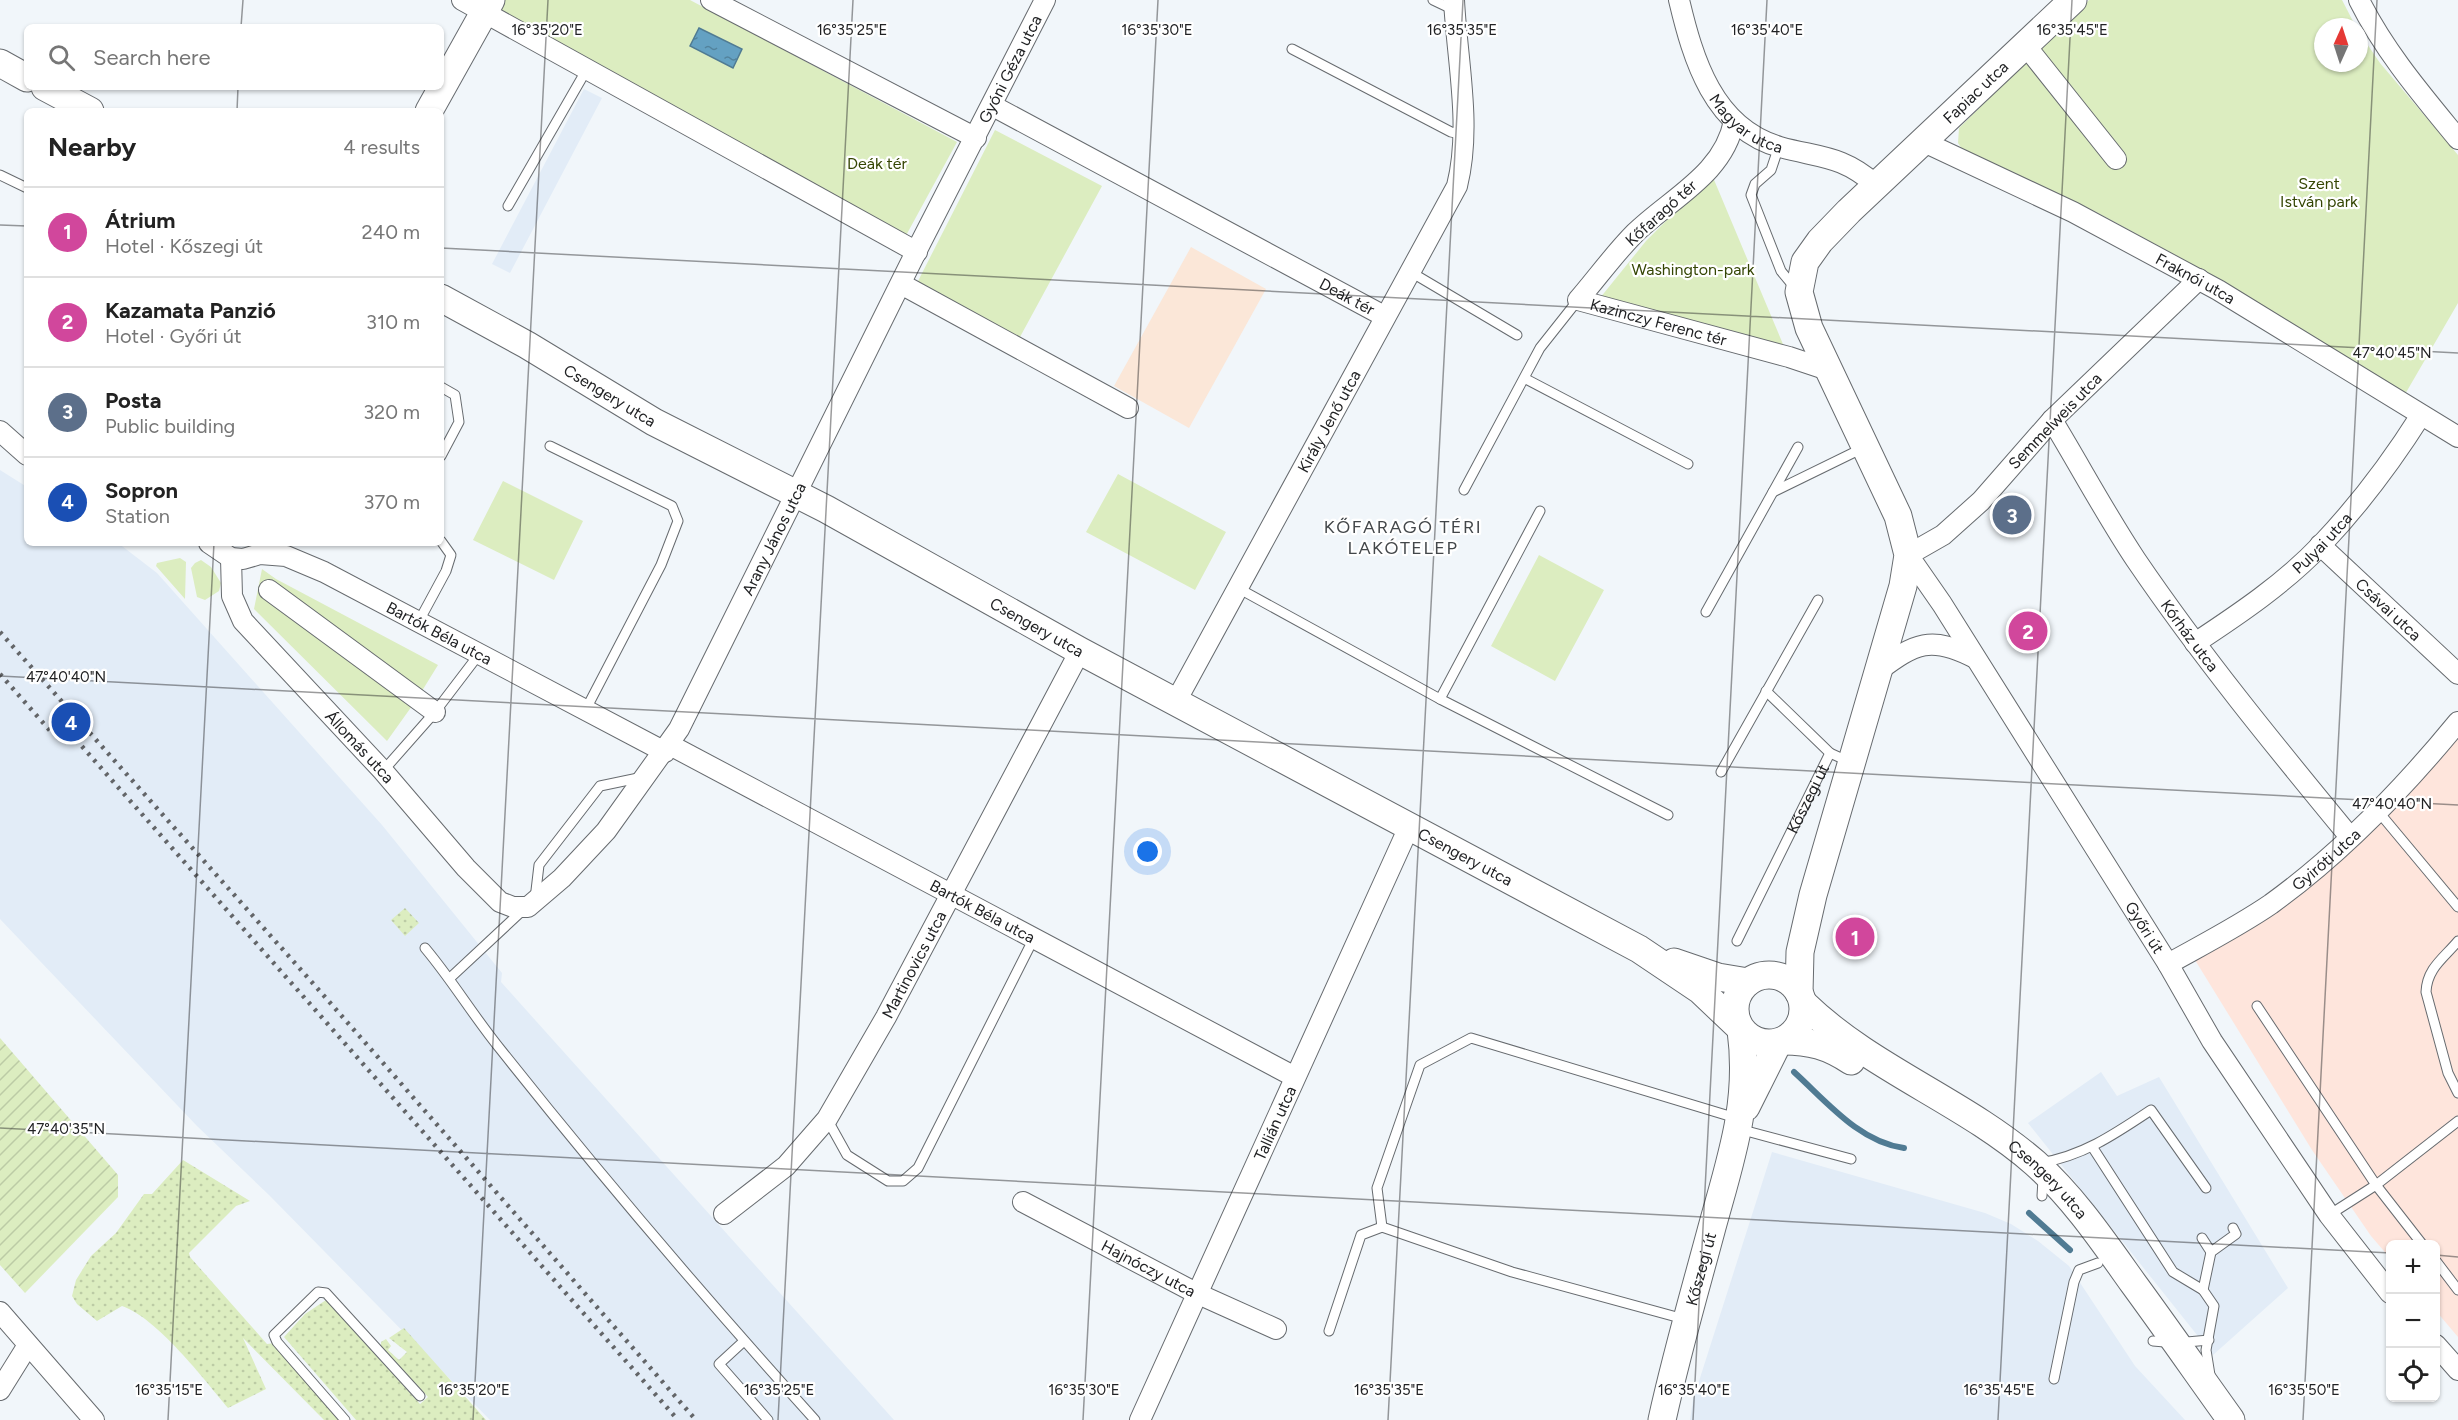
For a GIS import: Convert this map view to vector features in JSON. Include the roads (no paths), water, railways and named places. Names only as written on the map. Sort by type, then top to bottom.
[{"type":"main road","name":"Fapiac utca","points":[[1876,185],[2073,0]]},
{"type":"main road","points":[[444,79],[479,4]]},
{"type":"main road","points":[[0,63],[24,76]]},
{"type":"main road","points":[[51,90],[84,108]]},
{"type":"main road","points":[[430,108],[439,90]]},
{"type":"main road","points":[[1876,185],[1810,254],[1802,269],[1799,292],[1809,328],[1898,516],[1908,555]]},
{"type":"main road","name":"Csengery utca","points":[[444,300],[527,345],[654,422],[797,495],[1175,703],[1639,949],[1700,990],[1740,1028]]},
{"type":"main road","name":"Kőszegi út","points":[[1801,998],[1801,945],[1842,755],[1878,671],[1903,586],[1908,555]]},
{"type":"main road","name":"Kőszegi út","points":[[1754,979],[1774,964],[1813,895]]},
{"type":"main road","name":"Csengery utca","points":[[1639,949],[1718,977],[1754,979]]},
{"type":"main road","points":[[1782,978],[1801,998],[1800,1025],[1780,1042],[1758,1042],[1740,1028],[1735,1018],[1736,998],[1754,979],[1782,978]]},
{"type":"main road","name":"Csengery utca","points":[[1801,998],[1840,1035],[2002,1139],[2043,1173],[2098,1233],[2212,1420]]},
{"type":"main road","name":"Kőszegi út","points":[[1740,1028],[1744,1052],[1740,1124]]},
{"type":"main road","name":"Csengery utca","points":[[1780,1042],[1808,1041],[1831,1048],[1985,1146],[2043,1173],[2075,1230],[2098,1263],[2231,1420]]},
{"type":"main road","name":"Kőszegi út","points":[[1662,1420],[1686,1320],[1740,1124],[1780,1042]]},
{"type":"street","points":[[711,0],[976,138]]},
{"type":"street","name":"Gyóni Géza utca","points":[[976,138],[1045,0]]},
{"type":"street","name":"Magyar utca","points":[[1678,0],[1688,40],[1701,74],[1715,99],[1734,121],[1779,146],[1824,155],[1842,162],[1860,171],[1876,185]]},
{"type":"street","points":[[2359,0],[2374,31],[2458,139]]},
{"type":"street","points":[[479,4],[587,69],[917,252]]},
{"type":"street","name":"Király Jenő utca","points":[[1175,703],[1236,587],[1457,186],[1464,159],[1464,135],[1454,5]]},
{"type":"street","points":[[2026,45],[2116,159]]},
{"type":"street","name":"Deák tér","points":[[993,106],[1384,316]]},
{"type":"street","name":"Kőfaragó tér","points":[[1578,300],[1635,233],[1713,166],[1731,136],[1734,121]]},
{"type":"street","name":"Arany János utca","points":[[531,904],[562,878],[606,831],[667,748],[699,694],[901,284],[976,138]]},
{"type":"street","name":"Fraknói utca","points":[[1924,142],[2073,212],[2199,279],[2458,437]]},
{"type":"street","name":"Semmelweis utca","points":[[1908,555],[1943,535],[1981,501],[2052,420],[2199,279]]},
{"type":"street","points":[[901,284],[1128,408]]},
{"type":"street","name":"Kazinczy Ferenc tér","points":[[1578,300],[1789,357],[1828,370]]},
{"type":"street","name":"Pulyai utca","points":[[2195,643],[2275,585],[2320,545],[2393,460],[2421,415]]},
{"type":"street","name":"Kórház utca","points":[[2052,420],[2135,558],[2195,643],[2229,690],[2349,837]]},
{"type":"street","points":[[0,431],[24,453]]},
{"type":"street","name":"Csávai utca","points":[[2320,545],[2458,674]]},
{"type":"street","points":[[213,546],[231,558]]},
{"type":"street","name":"Bartók Béla utca","points":[[231,558],[243,559],[260,554],[286,556],[324,572],[480,653],[585,711],[667,748],[952,895],[1295,1077]]},
{"type":"street","name":"Győri út","points":[[1908,555],[2168,964],[2212,1041],[2330,1215],[2386,1287]]},
{"type":"street","name":"Állomás utca","points":[[231,558],[232,596],[243,621],[383,771],[466,868],[500,902],[513,907],[531,904]]},
{"type":"street","points":[[269,590],[435,712]]},
{"type":"street","points":[[1878,671],[1908,649],[1930,645],[1952,646],[1975,658]]},
{"type":"street","name":"Martinovics utca","points":[[724,1214],[786,1166],[827,1119],[952,895],[1080,651]]},
{"type":"street","name":"Gyiróti utca","points":[[2168,964],[2269,905],[2312,872],[2432,754],[2458,722]]},
{"type":"street","name":"Tallián utca","points":[[1140,1420],[1409,827]]},
{"type":"street","name":"Hajnóczy utca","points":[[1023,1202],[1196,1293],[1276,1329]]},
{"type":"street","points":[[0,1312],[94,1420]]},
{"type":"street","points":[[0,1390],[28,1345]]},
{"type":"street","points":[[2439,1348],[2458,1370]]},
{"type":"lane","name":"Király Jenő utca","points":[[1433,0],[1454,5]]},
{"type":"lane","points":[[1292,49],[1451,132],[1464,135]]},
{"type":"lane","points":[[508,206],[587,69]]},
{"type":"lane","points":[[1779,146],[1771,170],[1755,184],[1751,195],[1781,271],[1799,292]]},
{"type":"lane","points":[[0,175],[24,187]]},
{"type":"lane","points":[[1409,271],[1517,334]]},
{"type":"lane","name":"Kazinczy Ferenc tér","points":[[1464,490],[1526,379],[1540,348],[1578,300]]},
{"type":"lane","points":[[1526,379],[1688,464]]},
{"type":"lane","points":[[444,389],[455,395],[459,422],[444,450]]},
{"type":"lane","points":[[550,446],[672,507],[678,521],[662,565],[585,711]]},
{"type":"lane","points":[[1706,612],[1798,447]]},
{"type":"lane","points":[[1771,493],[1865,447]]},
{"type":"lane","points":[[1440,699],[1540,511]]},
{"type":"lane","points":[[419,621],[446,571],[451,555],[444,545]]},
{"type":"lane","points":[[1236,587],[1440,699],[1668,815]]},
{"type":"lane","points":[[1721,772],[1818,600]]},
{"type":"lane","points":[[383,771],[435,712],[480,653]]},
{"type":"lane","name":"Kőszegi út","points":[[1737,941],[1842,755],[1766,691]]},
{"type":"lane","points":[[450,978],[494,935],[531,904],[538,865],[600,786],[645,777]]},
{"type":"lane","points":[[2377,810],[2458,908]]},
{"type":"lane","points":[[827,1119],[847,1155],[888,1181],[903,1181],[918,1168],[1034,940]]},
{"type":"lane","points":[[2458,941],[2433,968],[2427,978],[2426,992],[2448,1073],[2458,1093]]},
{"type":"lane","points":[[425,948],[450,978],[499,1048],[744,1341],[815,1420]]},
{"type":"lane","points":[[2258,1006],[2376,1185],[2418,1240]]},
{"type":"lane","points":[[1382,1227],[1377,1188],[1420,1065],[1471,1038],[1851,1159]]},
{"type":"lane","points":[[2043,1173],[2093,1148],[2151,1110],[2206,1188]]},
{"type":"lane","points":[[2330,1215],[2376,1185],[2458,1121]]},
{"type":"lane","points":[[2093,1148],[2173,1272],[2203,1290],[2214,1306],[2206,1350],[2209,1374],[2238,1420]]},
{"type":"lane","points":[[1329,1331],[1361,1235],[1382,1227],[1512,1272],[1686,1320]]},
{"type":"lane","points":[[2203,1290],[2211,1252],[2236,1234],[2233,1228]]},
{"type":"lane","points":[[2202,1238],[2211,1252]]},
{"type":"lane","points":[[2054,1379],[2074,1282],[2079,1270],[2098,1263]]},
{"type":"lane","points":[[2440,1266],[2458,1290]]},
{"type":"lane","points":[[345,1420],[274,1335],[318,1292],[326,1293],[420,1396]]},
{"type":"lane","points":[[2165,1342],[2209,1340]]},
{"type":"lane","points":[[744,1341],[719,1364],[768,1420]]},
{"type":"water","points":[[699,28],[742,49],[733,68],[690,46]]},
{"type":"waterway","points":[[1794,1072],[1844,1119],[1858,1129],[1872,1138],[1904,1148]]},
{"type":"waterway","points":[[2029,1213],[2070,1250]]},
{"type":"railway","points":[[0,632],[326,998],[696,1420]]},
{"type":"railway","points":[[0,674],[53,734]]},
{"type":"railway","points":[[64,726],[678,1420]]},
{"type":"place","name":"Posta","points":[[2012,515]]},
{"type":"place","name":"Kazamata Panzió","points":[[2028,631]]},
{"type":"place","name":"Sopron","points":[[71,722]]},
{"type":"place","name":"Átrium","points":[[1855,937]]},
{"type":"district","name":"KŐFARAGÓ TÉRI LAKÓTELEP","points":[[1403,537]]},
{"type":"park label","name":"Szent István park","points":[[2319,192]]},
{"type":"park label","name":"Washington-park","points":[[1693,269]]}]
